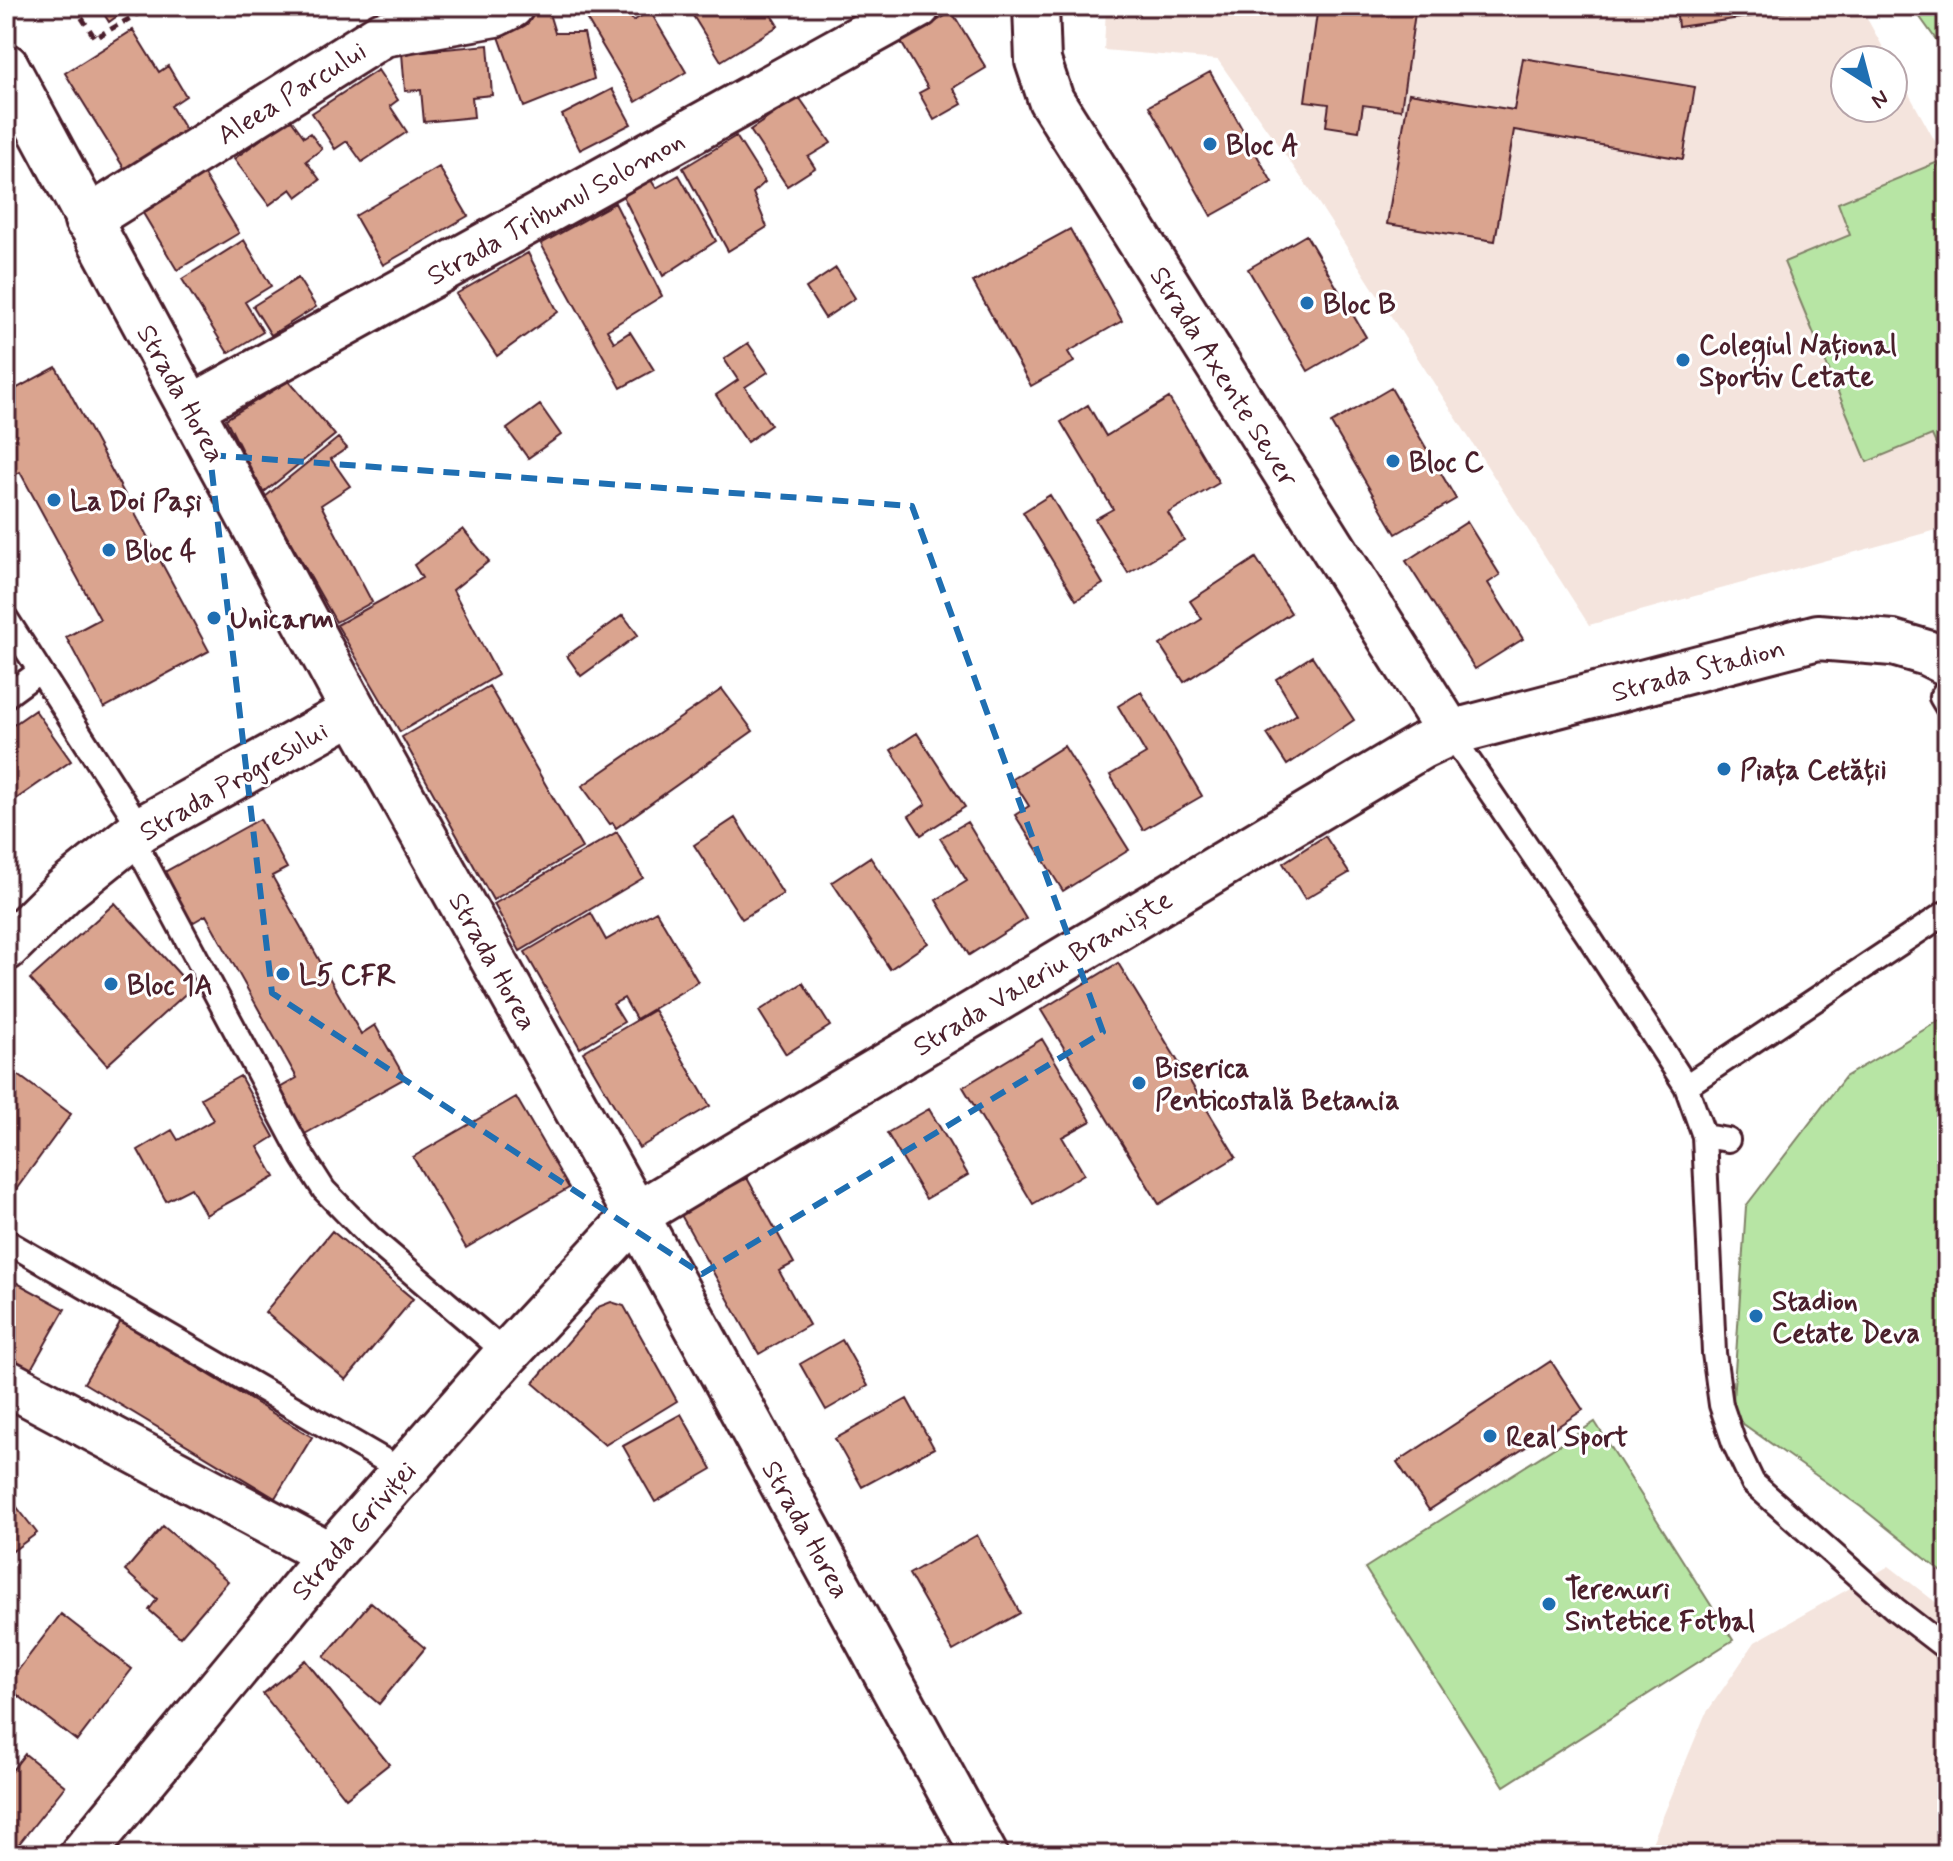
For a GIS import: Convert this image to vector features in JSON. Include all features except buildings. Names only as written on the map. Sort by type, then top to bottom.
[{"type":"street","name":"Aleea Parcului","points":[[87,220],[383,34],[495,14],[511,6]]},
{"type":"street","name":"Strada Tribunul Solomon","points":[[191,408],[918,6]]},
{"type":"street","name":"Strada Axente Sever","points":[[1036,6],[1038,61],[1051,100],[1450,733]]},
{"type":"street","name":"Strada Horea","points":[[6,66],[354,711],[636,1215],[985,1855]]},
{"type":"street","name":"Strada Stadion","points":[[1450,733],[1818,637],[1893,643],[1927,653],[1947,663]]},
{"type":"street","name":"Strada Progresului","points":[[6,948],[64,891],[136,833],[354,711]]},
{"type":"street","name":"Strada Valeriu Braniște","points":[[636,1215],[1420,747],[1450,733]]},
{"type":"street","name":"Strada Griviței","points":[[82,1855],[330,1555],[507,1354],[636,1215]]},
{"type":"street","points":[[6,1382],[330,1555]]},
{"type":"lane","points":[[6,618],[136,833],[303,1157],[324,1190],[371,1238],[507,1354]]},
{"type":"lane","points":[[6,696],[40,671]]},
{"type":"lane","points":[[1947,688],[1941,697],[1947,707]]},
{"type":"lane","points":[[1450,733],[1579,921],[1686,1086],[1704,1136],[1714,1353],[1721,1405],[1753,1483],[1895,1609],[1947,1649]]},
{"type":"lane","points":[[1686,1086],[1947,912]]},
{"type":"lane","points":[[1704,1136],[1728,1140]]},
{"type":"lane","points":[[6,1241],[403,1471]]},
{"type":"path","points":[[74,6],[95,38],[152,6]]},
{"type":"highlighted area","points":[[210,455],[912,506],[1103,1032],[702,1274],[272,993]]},
{"type":"shaded area","name":"Colegiul Național Sportiv Cetate","points":[[1106,6],[1860,6],[1881,44],[1829,44],[1829,124],[1909,124],[1909,94],[1947,163],[1947,527],[1589,625],[1312,193],[1218,60],[1104,50]]},
{"type":"shaded area","points":[[1889,1566],[1947,1611],[1947,1855],[1647,1855],[1705,1715],[1755,1642]]},
{"type":"green space","points":[[1912,6],[1947,6],[1947,55]]},
{"type":"green space","points":[[1938,162],[1947,184],[1947,469],[1932,435],[1867,462],[1784,262],[1850,235],[1838,203]]},
{"type":"green space","points":[[1947,1016],[1947,1576],[1861,1507],[1732,1416],[1746,1206],[1845,1077]]},
{"type":"green space","name":"Terenuri Sintetice Fotbal","points":[[1595,1422],[1733,1640],[1504,1786],[1365,1568]]},
{"type":"place","name":"Bloc A","points":[[1210,144]]},
{"type":"place","name":"Bloc B","points":[[1307,303]]},
{"type":"place","name":"Colegiul Național Sportiv Cetate","points":[[1683,360]]},
{"type":"place","name":"Bloc C","points":[[1393,461]]},
{"type":"place","name":"La Doi Pași","points":[[54,500]]},
{"type":"place","name":"Bloc 4","points":[[109,550]]},
{"type":"place","name":"Unicarm","points":[[214,618]]},
{"type":"place","name":"Piața Cetății","points":[[1724,769]]},
{"type":"place","name":"L5 CFR","points":[[283,974]]},
{"type":"place","name":"Bloc 1A","points":[[111,984]]},
{"type":"place","name":"Biserica Penticostală Betania","points":[[1139,1083]]},
{"type":"place","name":"Stadion Cetate Deva","points":[[1756,1316]]},
{"type":"place","name":"Real Sport","points":[[1490,1436]]},
{"type":"place","name":"Terenuri Sintetice Fotbal","points":[[1549,1604]]}]
